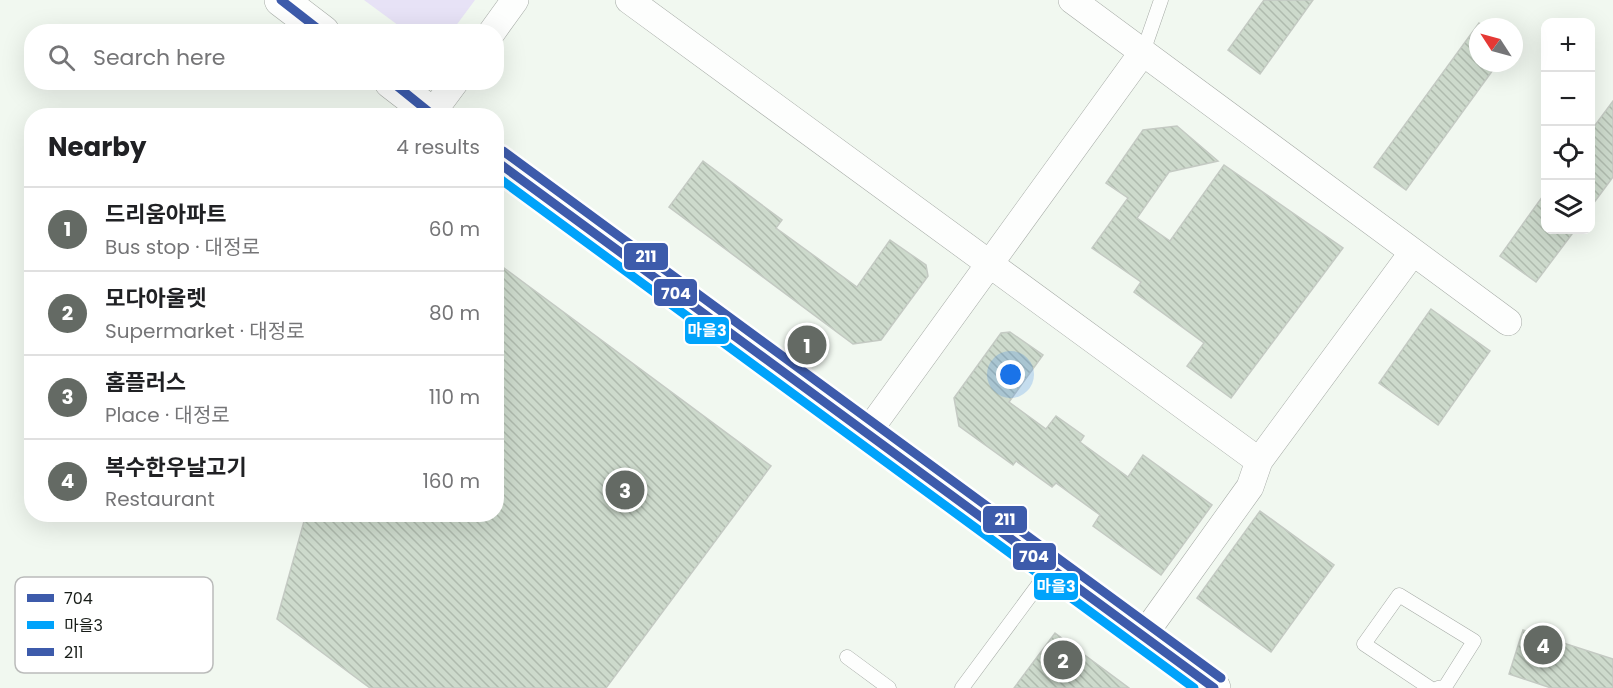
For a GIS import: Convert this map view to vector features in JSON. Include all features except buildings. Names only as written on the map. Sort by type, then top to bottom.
[{"type":"street","points":[[281,0],[312,24]]},
{"type":"street","points":[[498,24],[515,0]]},
{"type":"street","points":[[629,0],[1259,462]]},
{"type":"street","points":[[1072,0],[1508,322]]},
{"type":"street","points":[[867,433],[1143,52]]},
{"type":"street","points":[[402,90],[426,108]]},
{"type":"street","points":[[438,108],[450,90]]},
{"type":"street","points":[[504,166],[1214,688]]},
{"type":"street","points":[[1143,636],[1251,487],[1259,462],[1413,252]]},
{"type":"lane","points":[[1143,52],[1161,0]]},
{"type":"lane","points":[[962,688],[1050,569]]},
{"type":"lane","points":[[1430,688],[1364,644],[1399,595],[1474,641],[1444,687],[1438,688]]},
{"type":"lane","points":[[847,657],[873,683],[889,688]]},
{"type":"shaded area","points":[[364,0],[475,0],[457,24],[397,24]]},
{"type":"transit line","name":"704","points":[[281,0],[312,24]]},
{"type":"transit line","name":"704","points":[[402,90],[424,108]]},
{"type":"transit line","name":"211","points":[[504,152],[1221,678]]},
{"type":"transit line","name":"704","points":[[504,167],[1214,688]]},
{"type":"transit line","name":"마을3","points":[[504,182],[1194,688]]},
{"type":"place","name":"드리움아파트","points":[[807,345]]},
{"type":"place","name":"홈플러스","points":[[625,490]]},
{"type":"place","name":"복수한우날고기","points":[[1543,645]]},
{"type":"place","name":"모다아울렛","points":[[1063,660]]}]
